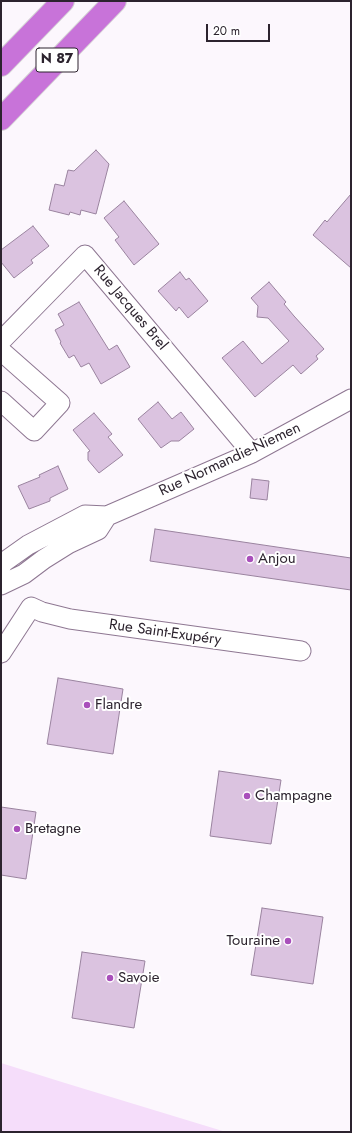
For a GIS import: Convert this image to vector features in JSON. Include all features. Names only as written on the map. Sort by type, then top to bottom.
[{"type":"highway","name":"N 87","points":[[1,65],[63,1]]},
{"type":"highway","name":"N 87","points":[[1,119],[115,1]]},
{"type":"street","name":"Rue Jacques Brel","points":[[1,341],[85,255],[252,453]]},
{"type":"street","points":[[1,350],[60,404],[34,431],[1,401]]},
{"type":"street","name":"Rue Normandie-Niemen","points":[[1,566],[4,562],[28,545],[85,515],[107,516],[252,453],[351,399]]},
{"type":"street","name":"Rue Normandie-Niemen","points":[[1,585],[24,574],[68,544],[98,530],[107,516]]},
{"type":"street","name":"Rue Saint-Exupéry","points":[[1,654],[31,607],[42,612],[70,619],[301,651]]},
{"type":"shaded area","points":[[1,1063],[65,1083],[226,1132],[1,1132]]},
{"type":"building","points":[[96,150],[109,164],[96,214],[81,210],[80,215],[70,212],[69,215],[49,210],[55,184],[64,186],[68,170],[74,171]]},
{"type":"building","points":[[351,194],[351,268],[313,235],[325,220],[327,222]]},
{"type":"building","points":[[124,201],[159,244],[134,265],[115,240],[119,237],[104,218]]},
{"type":"building","points":[[33,226],[49,246],[31,260],[33,263],[14,278],[1,262],[1,250]]},
{"type":"building","points":[[180,272],[186,280],[189,278],[208,301],[188,318],[179,307],[176,311],[158,291]]},
{"type":"building","points":[[269,282],[286,302],[284,304],[324,349],[316,356],[318,359],[301,374],[293,365],[255,397],[222,358],[243,341],[262,364],[289,341],[268,318],[257,317],[258,306],[251,298]]},
{"type":"building","points":[[79,302],[109,350],[117,345],[130,367],[101,384],[89,363],[81,367],[74,355],[69,358],[60,343],[61,342],[55,330],[64,325],[58,314]]},
{"type":"building","points":[[158,402],[172,419],[181,412],[194,429],[179,441],[171,441],[161,448],[138,419]]},
{"type":"building","points":[[94,413],[112,434],[108,437],[123,455],[99,473],[88,460],[88,452],[90,451],[73,430]]},
{"type":"building","points":[[58,466],[68,489],[50,498],[50,501],[29,509],[18,486],[40,477],[39,475]]},
{"type":"building","points":[[252,479],[269,481],[267,500],[250,498]]},
{"type":"building","name":"Anjou","points":[[155,529],[351,558],[351,590],[150,561]]},
{"type":"building","name":"Flandre","points":[[58,678],[123,689],[113,754],[47,744]]},
{"type":"building","name":"Champagne","points":[[219,771],[281,780],[271,844],[210,836]]},
{"type":"building","name":"Bretagne","points":[[1,807],[36,812],[26,879],[1,875]]},
{"type":"building","name":"Touraine","points":[[262,908],[323,917],[313,984],[251,975]]},
{"type":"building","name":"Savoie","points":[[82,952],[145,961],[134,1028],[72,1018]]},
{"type":"place","name":"Anjou","points":[[250,559]]},
{"type":"place","name":"Flandre","points":[[87,705]]},
{"type":"place","name":"Champagne","points":[[247,796]]},
{"type":"place","name":"Bretagne","points":[[17,829]]},
{"type":"place","name":"Touraine","points":[[288,941]]},
{"type":"place","name":"Savoie","points":[[110,978]]}]
